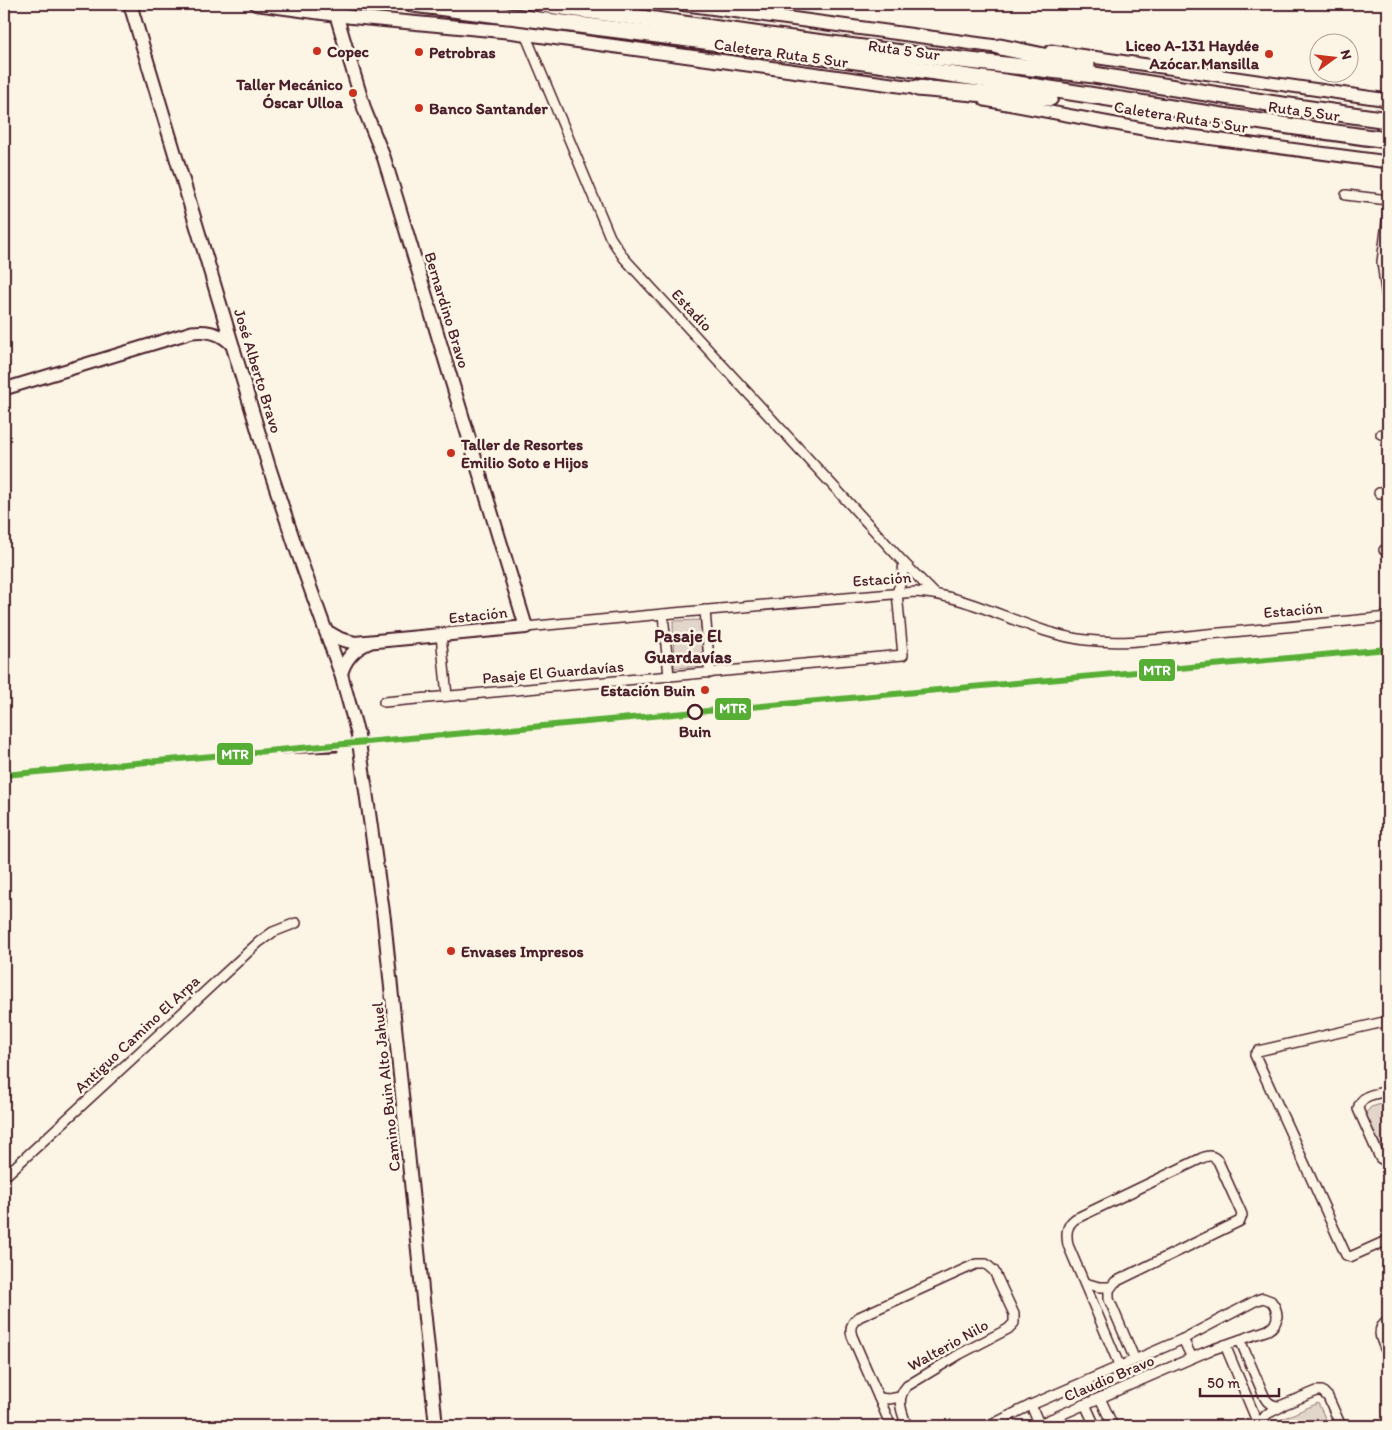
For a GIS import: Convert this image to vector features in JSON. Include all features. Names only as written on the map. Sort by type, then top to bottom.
[{"type":"highway","name":"Ruta 5 Sur","points":[[413,4],[897,67],[1267,124],[1388,140]]},
{"type":"highway","name":"Ruta 5 Sur","points":[[542,4],[770,36],[1094,75],[1388,120]]},
{"type":"highway","points":[[1000,47],[1213,94]]},
{"type":"highway","points":[[917,88],[1008,96],[1124,101]]},
{"type":"main road","name":"José Alberto Bravo","points":[[130,4],[284,512],[341,674],[360,745]]},
{"type":"main road","name":"Caletera Ruta 5 Sur","points":[[256,4],[335,8],[917,88],[1154,131],[1388,162]]},
{"type":"main road","points":[[683,4],[1000,47],[1048,50],[1388,100]]},
{"type":"main road","name":"Bernardino Bravo","points":[[335,8],[366,111],[384,158],[526,627]]},
{"type":"main road","points":[[4,389],[192,332],[215,334],[226,340],[235,350]]},
{"type":"main road","name":"Estación","points":[[326,631],[347,642],[371,642],[526,627]]},
{"type":"main road","name":"Estación","points":[[341,674],[351,655],[363,645],[371,642]]},
{"type":"main road","name":"Camino Buin Alto Jahuel","points":[[360,745],[386,936],[436,1426]]},
{"type":"street","name":"Estadio","points":[[525,34],[610,237],[624,258],[904,563],[935,594]]},
{"type":"street","points":[[1346,195],[1388,200]]},
{"type":"street","points":[[1388,214],[1385,268],[1388,306]]},
{"type":"street","points":[[897,593],[904,563]]},
{"type":"street","name":"Estación","points":[[526,627],[915,592],[958,599],[1048,632],[1067,637],[1104,642],[1388,617]]},
{"type":"street","name":"Pasaje El Guardavías","points":[[384,702],[903,655],[897,593]]},
{"type":"street","points":[[705,610],[710,672]]},
{"type":"street","points":[[663,614],[669,676]]},
{"type":"street","points":[[441,636],[447,696]]},
{"type":"street","name":"Antiguo Camino El Arpa","points":[[4,1177],[259,942],[273,932],[296,923]]},
{"type":"street","points":[[1388,1021],[1258,1051],[1255,1055],[1346,1255],[1350,1257],[1388,1240]]},
{"type":"street","points":[[1388,1091],[1365,1097],[1360,1102],[1358,1109],[1380,1158],[1388,1161]]},
{"type":"street","points":[[1120,1367],[1068,1245],[1067,1232],[1069,1224],[1202,1158],[1214,1157],[1218,1161],[1241,1212],[1240,1221],[1116,1282],[1110,1287],[1108,1292],[1135,1360]]},
{"type":"street","name":"Walterio Nilo","points":[[879,1398],[852,1336],[851,1325],[859,1317],[976,1264],[990,1266],[1014,1314],[1014,1323],[1011,1327],[917,1379],[907,1386],[900,1397]]},
{"type":"street","points":[[1085,1283],[1099,1287],[1110,1287]]},
{"type":"street","points":[[1093,1301],[1109,1297]]},
{"type":"street","name":"Claudio Bravo","points":[[989,1426],[1031,1405],[1183,1339],[1251,1302],[1263,1298],[1271,1301],[1278,1313],[1276,1322],[1268,1330],[1192,1358],[1037,1425],[1031,1405]]},
{"type":"street","points":[[1388,1321],[1382,1326],[1379,1333],[1388,1355]]},
{"type":"street","points":[[1183,1339],[1192,1358]]},
{"type":"street","points":[[1240,1340],[1265,1398],[1272,1405],[1284,1405]]},
{"type":"street","points":[[1225,1345],[1258,1426]]},
{"type":"street","points":[[1258,1426],[1267,1414],[1317,1391],[1322,1391],[1328,1397],[1341,1426]]},
{"type":"street","points":[[891,1426],[879,1398],[900,1397],[901,1410],[907,1426]]},
{"type":"street","points":[[1100,1398],[1113,1426]]},
{"type":"street","points":[[1085,1404],[1095,1426]]},
{"type":"shaded area","points":[[701,620],[704,666],[674,668],[673,621]]},
{"type":"shaded area","points":[[1388,1102],[1388,1157],[1382,1154],[1365,1114],[1371,1107]]},
{"type":"shaded area","points":[[1318,1403],[1328,1424],[1323,1426],[1266,1426]]},
{"type":"railway","points":[[223,755],[337,751]]},
{"type":"transit line","name":"MTR","points":[[4,775],[1388,649]]},
{"type":"place","name":"Copec","points":[[317,51]]},
{"type":"place","name":"Petrobras","points":[[419,52]]},
{"type":"place","name":"Liceo A-131 Haydée Azócar Mansilla","points":[[1269,54]]},
{"type":"place","name":"Taller Mecánico Óscar Ulloa","points":[[353,93]]},
{"type":"place","name":"Banco Santander","points":[[419,108]]},
{"type":"place","name":"Taller de Resortes Emilio Soto e Hijos","points":[[451,453]]},
{"type":"place","name":"Estación Buin","points":[[705,690]]},
{"type":"place","name":"Buin","points":[[695,712]]},
{"type":"place","name":"Envases Impresos","points":[[451,951]]},
{"type":"district","name":"Pasaje El Guardavías","points":[[688,646]]}]
